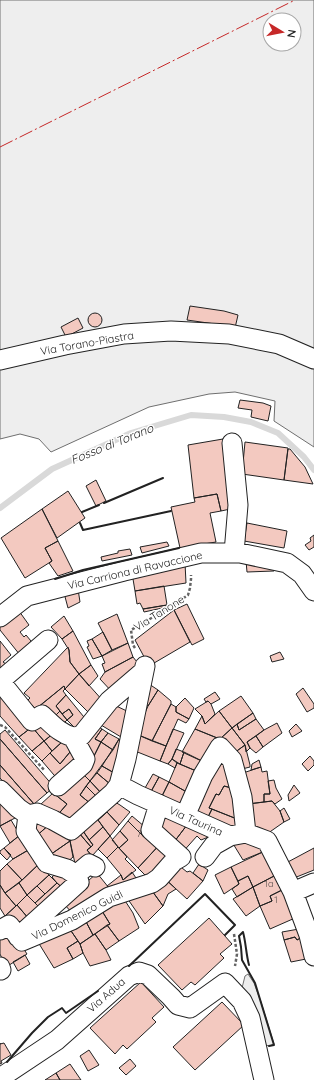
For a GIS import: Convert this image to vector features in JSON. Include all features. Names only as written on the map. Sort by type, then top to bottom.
[{"type":"street","name":"Via Torano-Piastra","points":[[0,360],[65,345],[124,334],[171,331],[228,334],[250,338],[279,344],[314,359]]},
{"type":"street","points":[[232,443],[238,505],[234,553]]},
{"type":"street","name":"Via Carriona di Ravaccione","points":[[0,617],[27,596],[201,553],[240,553],[286,563],[302,574],[314,591]]},
{"type":"street","points":[[48,640],[0,681],[32,722],[42,715],[58,731],[66,735],[73,737],[81,736],[109,701],[145,669]]},
{"type":"street","points":[[1,791],[18,808],[28,815],[37,813],[54,820],[71,830],[119,785],[145,669]]},
{"type":"street","points":[[58,786],[83,764],[85,759],[73,737]]},
{"type":"street","points":[[185,816],[203,775],[220,747],[232,760],[242,797],[238,835],[214,845],[205,857]]},
{"type":"street","name":"Via Taurina","points":[[119,785],[185,816],[238,835],[267,841],[293,892]]},
{"type":"street","name":"Via Domenico Guidi","points":[[0,930],[9,925],[22,941],[72,920],[109,897],[152,882],[158,878],[174,861],[181,857],[151,830],[159,804]]},
{"type":"street","points":[[18,937],[79,882],[76,875],[67,869],[47,863],[26,831],[28,815]]},
{"type":"street","points":[[76,875],[89,864],[96,867]]},
{"type":"street","points":[[314,883],[293,892],[309,935],[314,956]]},
{"type":"street","name":"Via Adua","points":[[0,1078],[57,1040],[129,976],[139,972],[148,975],[178,1005],[190,1008],[225,984]]},
{"type":"street","points":[[225,984],[242,1001],[250,1018],[264,1080]]},
{"type":"path","name":"Via Tanone","points":[[145,669],[133,645],[131,630],[188,595],[191,579],[187,556]]},
{"type":"path","points":[[0,725],[5,727],[58,786]]},
{"type":"path","points":[[225,984],[233,973],[237,963],[238,954],[234,934]]},
{"type":"shaded area","points":[[0,0],[314,0],[314,447],[274,421],[275,401],[235,392],[209,394],[149,407],[51,452],[39,439],[20,434],[0,439]]},
{"type":"shaded area","points":[[248,974],[254,983],[274,1044],[269,1046],[260,1043],[242,988],[245,976]]},
{"type":"building","points":[[190,306],[224,311],[238,315],[235,328],[187,320]]},
{"type":"building","points":[[92,313],[98,313],[102,317],[102,323],[98,327],[92,327],[88,323],[88,317]]},
{"type":"building","points":[[78,318],[83,328],[66,337],[61,327]]},
{"type":"building","points":[[240,400],[263,403],[271,406],[268,421],[251,417],[252,410],[238,408]]},
{"type":"building","points":[[223,439],[235,508],[221,511],[217,494],[194,498],[188,445]]},
{"type":"building","points":[[245,442],[288,448],[284,480],[242,474]]},
{"type":"building","points":[[288,449],[290,449],[305,467],[313,484],[284,480]]},
{"type":"building","points":[[96,480],[106,501],[96,506],[86,486]]},
{"type":"building","points":[[68,491],[85,518],[57,538],[42,509]]},
{"type":"building","points":[[217,494],[221,511],[210,513],[216,542],[180,548],[171,507],[195,502],[194,498]]},
{"type":"building","points":[[42,509],[58,541],[45,548],[52,561],[25,578],[1,538]]},
{"type":"building","points":[[247,523],[287,531],[284,548],[244,541]]},
{"type":"building","points":[[314,535],[314,547],[309,550],[305,545],[311,541],[310,538]]},
{"type":"building","points":[[58,541],[73,571],[58,576],[49,563],[52,561],[45,548]]},
{"type":"building","points":[[167,542],[169,546],[142,553],[140,547]]},
{"type":"building","points":[[130,549],[132,555],[102,561],[101,557],[118,553],[118,551]]},
{"type":"building","points":[[246,561],[276,564],[274,571],[247,572]]},
{"type":"building","points":[[185,563],[186,583],[135,591],[132,573]]},
{"type":"building","points":[[164,586],[167,605],[143,609],[140,603],[137,604],[135,591]]},
{"type":"building","points":[[78,589],[80,602],[68,608],[64,593]]},
{"type":"building","points":[[187,604],[204,639],[192,645],[174,610]]},
{"type":"building","points":[[167,605],[167,607],[144,612],[143,609]]},
{"type":"building","points":[[174,610],[190,642],[149,666],[135,640]]},
{"type":"building","points":[[19,611],[29,625],[20,632],[24,637],[26,635],[31,641],[30,646],[20,655],[0,630],[0,624]]},
{"type":"building","points":[[117,614],[128,643],[112,650],[98,623]]},
{"type":"building","points":[[64,616],[73,631],[62,639],[51,627]]},
{"type":"building","points":[[73,631],[91,665],[79,674],[70,662],[69,650],[62,639]]},
{"type":"building","points":[[103,632],[112,650],[102,656],[92,639]]},
{"type":"building","points":[[92,639],[102,656],[93,659],[87,647],[89,646],[87,641]]},
{"type":"building","points":[[0,641],[11,655],[3,662],[6,664],[0,669]]},
{"type":"building","points":[[128,643],[133,657],[105,672],[102,664],[105,663],[102,656]]},
{"type":"building","points":[[68,647],[70,662],[79,674],[65,689],[64,686],[36,709],[27,701],[30,698],[24,693]]},
{"type":"building","points":[[280,652],[284,659],[272,662],[270,656]]},
{"type":"building","points":[[133,657],[141,667],[114,694],[100,679],[105,672]]},
{"type":"building","points":[[91,665],[98,676],[89,686],[79,674]]},
{"type":"building","points":[[79,674],[104,702],[92,716],[65,689]]},
{"type":"building","points":[[149,684],[158,690],[148,706],[141,702]]},
{"type":"building","points":[[64,686],[65,689],[63,691],[66,695],[56,706],[60,711],[55,716],[38,707]]},
{"type":"building","points":[[303,688],[314,704],[314,708],[307,712],[296,694]]},
{"type":"building","points":[[158,690],[171,701],[171,704],[152,741],[136,734],[148,706]]},
{"type":"building","points":[[0,691],[32,727],[19,737],[0,716]]},
{"type":"building","points":[[215,692],[220,699],[211,704],[208,701],[206,702],[204,699]]},
{"type":"building","points":[[66,695],[88,722],[79,732],[67,720],[73,715],[69,709],[62,714],[56,706]]},
{"type":"building","points":[[241,696],[253,713],[232,728],[219,711]]},
{"type":"building","points":[[185,698],[194,708],[189,719],[176,712],[176,707]]},
{"type":"building","points":[[208,701],[211,704],[215,714],[205,724],[202,716],[195,709]]},
{"type":"building","points":[[110,703],[131,713],[126,740],[96,722]]},
{"type":"building","points":[[171,704],[176,707],[176,712],[189,719],[186,723],[178,719],[166,746],[152,741]]},
{"type":"building","points":[[69,709],[73,715],[67,720],[62,714]]},
{"type":"building","points":[[60,711],[67,720],[59,728],[55,716]]},
{"type":"building","points":[[219,711],[232,728],[220,739],[195,729],[202,716],[205,724]]},
{"type":"building","points":[[253,713],[256,719],[239,730],[237,724]]},
{"type":"building","points":[[42,717],[54,733],[44,741],[32,727]]},
{"type":"building","points":[[256,719],[264,730],[247,742],[250,748],[246,752],[245,745],[232,728],[237,724],[239,730]]},
{"type":"building","points":[[277,723],[282,733],[263,747],[256,736]]},
{"type":"building","points":[[94,724],[102,729],[95,739],[101,742],[94,756],[79,744]]},
{"type":"building","points":[[296,724],[302,731],[292,737],[289,731]]},
{"type":"building","points":[[32,727],[44,741],[32,751],[19,737]]},
{"type":"building","points":[[232,728],[245,745],[234,753],[220,739]]},
{"type":"building","points":[[102,729],[108,733],[101,742],[95,739]]},
{"type":"building","points":[[173,729],[184,733],[172,759],[168,764],[160,761]]},
{"type":"building","points":[[195,729],[217,738],[206,763],[182,752]]},
{"type":"building","points":[[5,730],[54,787],[47,793],[0,739],[0,734]]},
{"type":"building","points":[[54,733],[61,743],[52,751],[44,741]]},
{"type":"building","points":[[108,733],[119,739],[113,750],[101,742]]},
{"type":"building","points":[[136,734],[166,746],[160,761],[130,749]]},
{"type":"building","points":[[256,736],[263,747],[256,753],[250,748],[247,742]]},
{"type":"building","points":[[0,739],[47,793],[34,804],[0,765]]},
{"type":"building","points":[[65,739],[70,752],[60,764],[50,753]]},
{"type":"building","points":[[119,739],[125,743],[116,774],[102,766]]},
{"type":"building","points":[[44,741],[52,751],[42,761],[32,751]]},
{"type":"building","points":[[101,742],[113,750],[90,781],[80,771],[94,756]]},
{"type":"building","points":[[245,745],[250,767],[238,770],[234,753]]},
{"type":"building","points":[[176,749],[184,752],[180,764],[172,759]]},
{"type":"building","points":[[70,752],[80,762],[60,782],[42,761],[50,753],[60,764]]},
{"type":"building","points":[[184,752],[206,763],[201,773],[180,764]]},
{"type":"building","points":[[217,756],[230,763],[232,788],[224,786],[219,795],[216,794],[209,808],[212,809],[206,821],[188,813]]},
{"type":"building","points":[[310,756],[314,761],[314,765],[308,771],[302,764]]},
{"type":"building","points":[[172,759],[177,763],[175,768],[168,764]]},
{"type":"building","points":[[259,760],[261,767],[251,770],[252,764]]},
{"type":"building","points":[[177,763],[201,773],[192,795],[169,782]]},
{"type":"building","points":[[0,765],[34,804],[28,810],[0,778]]},
{"type":"building","points":[[102,766],[116,774],[110,784],[97,773]]},
{"type":"building","points":[[261,767],[262,772],[267,771],[270,794],[264,794],[264,802],[248,804],[243,773]]},
{"type":"building","points":[[80,771],[90,781],[80,795],[91,804],[66,826],[55,818],[67,804],[53,793]]},
{"type":"building","points":[[97,773],[110,784],[102,794],[90,781]]},
{"type":"building","points":[[153,774],[159,777],[148,797],[141,795]]},
{"type":"building","points":[[159,777],[169,782],[159,802],[148,797]]},
{"type":"building","points":[[274,780],[276,788],[282,799],[275,804],[272,801],[264,802],[264,794],[270,794],[268,781]]},
{"type":"building","points":[[90,781],[102,794],[98,798],[86,786]]},
{"type":"building","points":[[169,782],[192,795],[184,812],[159,802]]},
{"type":"building","points":[[294,785],[300,793],[289,801],[288,795]]},
{"type":"building","points":[[86,786],[98,798],[91,804],[80,795]]},
{"type":"building","points":[[224,786],[235,789],[237,819],[209,808],[216,794],[219,795]]},
{"type":"building","points":[[53,793],[67,804],[55,818],[40,805]]},
{"type":"building","points":[[2,796],[15,818],[0,826],[0,798]]},
{"type":"building","points":[[110,799],[130,812],[119,825],[107,812],[98,820],[103,827],[89,840],[83,831]]},
{"type":"building","points":[[272,801],[280,811],[284,822],[264,836],[248,818],[248,804]]},
{"type":"building","points":[[284,808],[290,819],[284,822],[280,811]]},
{"type":"building","points":[[165,809],[190,821],[171,846],[153,830]]},
{"type":"building","points":[[212,809],[237,819],[236,832],[206,821]]},
{"type":"building","points":[[107,812],[119,825],[110,836],[98,820]]},
{"type":"building","points":[[132,816],[151,832],[145,838],[128,821]]},
{"type":"building","points":[[41,817],[51,823],[33,839],[30,831]]},
{"type":"building","points":[[11,820],[20,835],[10,843],[0,826]]},
{"type":"building","points":[[128,821],[145,838],[151,832],[162,842],[138,868],[119,848],[128,840],[120,831]]},
{"type":"building","points":[[190,821],[211,836],[201,840],[197,836],[181,854],[171,846]]},
{"type":"building","points":[[51,823],[70,841],[47,857],[33,839]]},
{"type":"building","points":[[103,827],[110,836],[92,856],[87,850],[93,845],[89,840]]},
{"type":"building","points":[[83,831],[93,845],[91,847],[79,833]]},
{"type":"building","points":[[120,831],[128,840],[119,848],[112,840]]},
{"type":"building","points":[[79,833],[91,847],[87,850],[92,856],[76,868],[70,841]]},
{"type":"building","points":[[20,835],[30,849],[13,859],[4,848]]},
{"type":"building","points":[[110,836],[118,847],[107,858],[98,849]]},
{"type":"building","points":[[70,841],[73,857],[64,865],[47,857]]},
{"type":"building","points":[[258,841],[265,851],[243,860],[232,842]]},
{"type":"building","points":[[162,842],[168,861],[150,880],[138,868]]},
{"type":"building","points":[[118,847],[127,857],[125,859],[136,870],[123,880],[121,875],[107,858]]},
{"type":"building","points":[[4,848],[11,855],[7,860],[0,853],[0,851]]},
{"type":"building","points":[[314,848],[314,870],[294,878],[286,863]]},
{"type":"building","points":[[30,849],[40,863],[22,880],[7,864]]},
{"type":"building","points":[[265,851],[276,875],[253,887],[248,876],[238,881],[231,867]]},
{"type":"building","points":[[40,863],[49,875],[27,895],[19,883]]},
{"type":"building","points":[[176,863],[187,872],[190,871],[203,881],[187,899],[163,877]]},
{"type":"building","points":[[7,864],[22,880],[5,893],[0,885],[0,871]]},
{"type":"building","points":[[199,864],[208,870],[203,881],[193,873]]},
{"type":"building","points":[[231,867],[239,884],[224,894],[215,875]]},
{"type":"building","points":[[61,869],[75,881],[66,891],[52,877]]},
{"type":"building","points":[[132,872],[136,878],[113,893],[107,886],[121,875],[123,880]]},
{"type":"building","points":[[97,873],[113,893],[75,916],[63,903]]},
{"type":"building","points":[[49,875],[57,883],[45,894],[37,886]]},
{"type":"building","points":[[276,875],[282,890],[270,896],[272,901],[260,906],[253,887]]},
{"type":"building","points":[[248,876],[253,887],[237,897],[232,889],[239,884],[238,881]]},
{"type":"building","points":[[163,877],[176,889],[168,894],[163,906],[150,888]]},
{"type":"building","points":[[19,883],[27,895],[16,906],[5,893]]},
{"type":"building","points":[[57,883],[66,891],[41,909],[35,903]]},
{"type":"building","points":[[0,885],[16,906],[5,916],[0,908]]},
{"type":"building","points":[[37,886],[45,894],[35,903],[27,895]]},
{"type":"building","points":[[253,887],[260,906],[246,916],[233,899]]},
{"type":"building","points":[[150,888],[163,906],[145,924],[125,895]]},
{"type":"building","points":[[282,890],[295,918],[270,929],[260,906],[272,901],[270,896]]},
{"type":"building","points":[[27,895],[41,909],[29,919],[17,905]]},
{"type":"building","points":[[122,896],[133,913],[139,928],[119,941],[107,925],[110,924],[99,906]]},
{"type":"building","points":[[17,905],[29,919],[16,930],[5,916]]},
{"type":"building","points":[[99,906],[110,924],[93,935],[83,916]]},
{"type":"building","points":[[83,916],[93,935],[80,944],[67,925]]},
{"type":"building","points":[[209,918],[232,944],[220,954],[224,958],[195,985],[191,982],[182,990],[158,965]]},
{"type":"building","points":[[67,925],[78,941],[67,948],[73,959],[54,968],[38,942]]},
{"type":"building","points":[[107,925],[119,941],[106,950],[95,934]]},
{"type":"building","points":[[10,928],[27,954],[6,967],[0,954],[0,934]]},
{"type":"building","points":[[299,929],[302,937],[297,940],[295,937],[284,940],[282,932]]},
{"type":"building","points":[[95,934],[111,960],[90,966],[80,944]]},
{"type":"building","points":[[295,937],[297,940],[302,937],[306,959],[291,962],[284,940]]},
{"type":"building","points":[[78,941],[83,953],[73,959],[67,948]]},
{"type":"building","points":[[25,955],[30,964],[18,971],[13,962]]},
{"type":"building","points":[[141,982],[164,1007],[152,1018],[156,1022],[127,1049],[123,1045],[115,1054],[90,1028]]},
{"type":"building","points":[[222,1002],[244,1025],[195,1070],[173,1047]]},
{"type":"building","points":[[4,1043],[11,1055],[1,1061],[2,1063],[0,1064],[0,1044]]},
{"type":"building","points":[[89,1050],[99,1065],[88,1071],[80,1056]]},
{"type":"building","points":[[130,1059],[136,1066],[126,1075],[119,1068]]},
{"type":"building","points":[[70,1064],[81,1080],[60,1080],[56,1073]]},
{"type":"building","points":[[56,1073],[60,1080],[45,1080]]},
{"type":"waterway","name":"Fosso di Torano","points":[[0,508],[52,469],[131,433],[191,415],[224,417],[251,422],[278,433],[304,457],[314,470]]},
{"type":"wall","points":[[104,503],[163,478]]},
{"type":"wall","points":[[82,512],[99,505]]},
{"type":"wall","points":[[80,523],[83,530],[171,511]]},
{"type":"wall","points":[[55,579],[83,570],[179,548]]},
{"type":"wall","points":[[129,966],[205,894],[235,925],[225,935]]},
{"type":"wall","points":[[249,965],[243,932],[239,936],[242,960],[255,983],[274,1045],[269,1046]]},
{"type":"wall","points":[[7,1062],[48,1017],[62,1008],[66,1013],[98,991]]},
{"type":"power","points":[[0,147],[295,0]]}]
